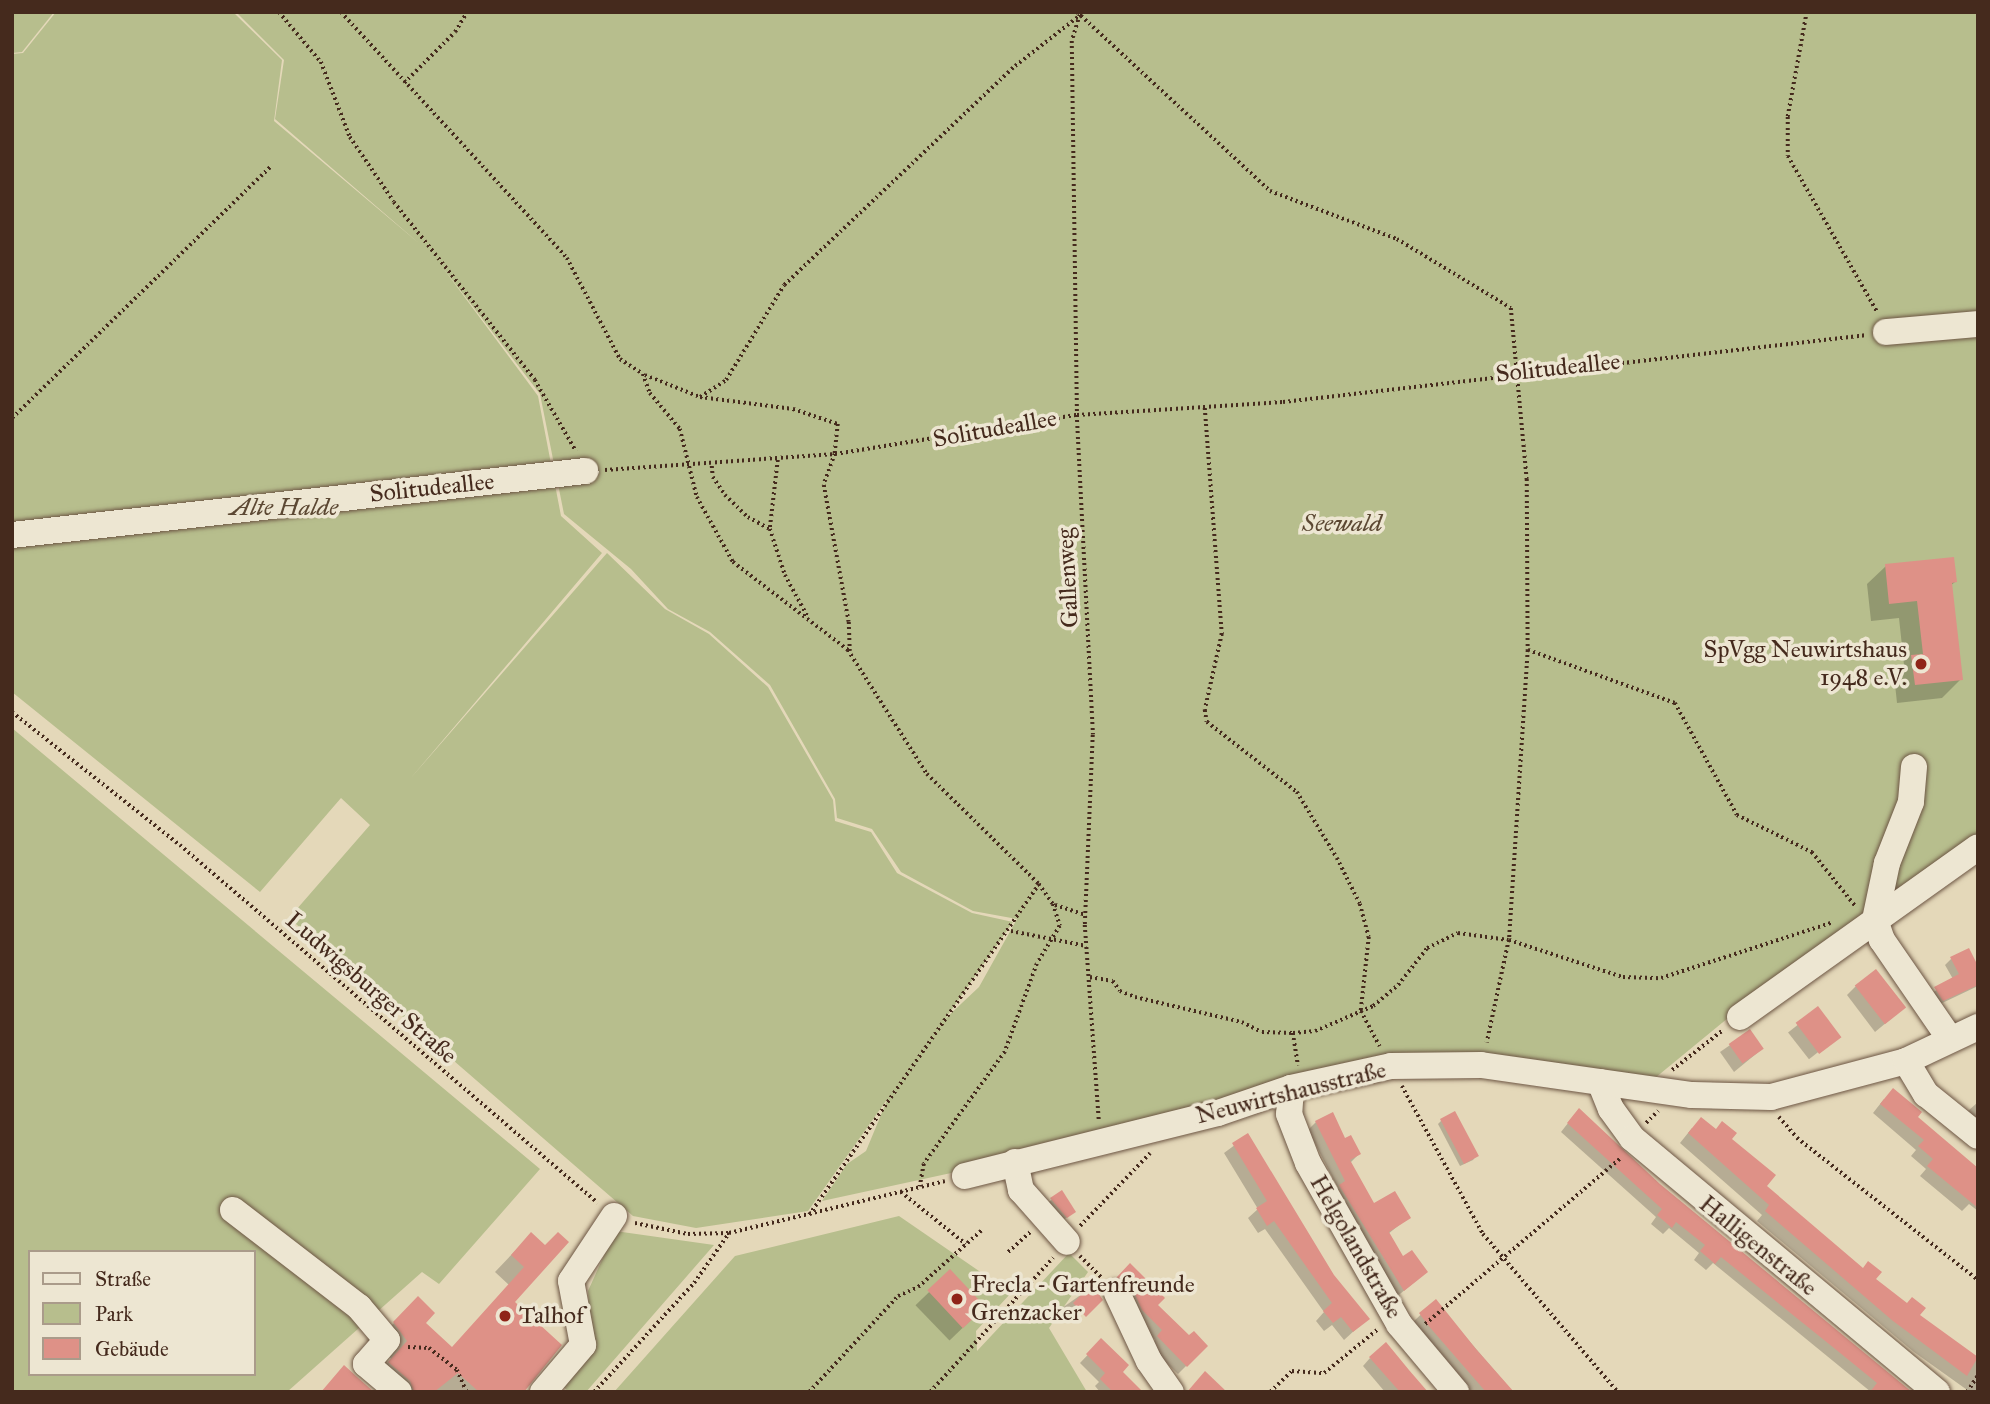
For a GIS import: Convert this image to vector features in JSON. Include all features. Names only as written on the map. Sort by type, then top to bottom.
[{"type":"street","points":[[1886,331],[1978,324]]},
{"type":"street","name":"Solitudeallee","points":[[12,535],[585,471]]},
{"type":"street","points":[[1863,917],[1911,802],[1914,767]]},
{"type":"street","points":[[1735,1021],[1863,917],[1978,847]]},
{"type":"street","points":[[1863,917],[1882,940],[1950,1039]]},
{"type":"street","name":"Neuwirtshausstraße","points":[[965,1176],[1177,1123],[1296,1087],[1391,1066],[1481,1065],[1692,1095],[1771,1097],[1906,1061],[1978,1027]]},
{"type":"street","points":[[1906,1061],[1926,1094],[1973,1125]]},
{"type":"street","name":"Halligenstraße","points":[[1600,1082],[1611,1110],[1632,1138],[1937,1392]]},
{"type":"street","name":"Helgolandstraße","points":[[1296,1087],[1289,1114],[1308,1163],[1395,1316],[1455,1392]]},
{"type":"street","points":[[1015,1162],[1021,1190],[1066,1242]]},
{"type":"street","points":[[233,1210],[359,1307],[387,1340],[366,1364],[400,1392]]},
{"type":"street","points":[[543,1392],[583,1345],[571,1281],[614,1216]]},
{"type":"street","points":[[1117,1293],[1149,1361],[1171,1392]]},
{"type":"path","points":[[279,12],[321,62],[349,136],[428,246],[535,380],[585,471]]},
{"type":"path","points":[[341,12],[567,258],[620,359],[643,374],[700,397],[828,417],[838,424],[835,454],[824,485],[849,622],[850,653]]},
{"type":"path","points":[[404,83],[455,32],[467,12]]},
{"type":"path","points":[[1807,12],[1788,117],[1788,156],[1886,331]]},
{"type":"path","points":[[700,397],[726,380],[784,285],[1014,66],[1080,13],[1270,191],[1397,239],[1511,308],[1527,478],[1528,650],[1509,940],[1481,1065]]},
{"type":"path","name":"Gallenweg","points":[[1080,13],[1072,41],[1076,415],[1093,736],[1087,946],[1102,1140]]},
{"type":"path","points":[[12,418],[270,167]]},
{"type":"path","name":"Solitudeallee","points":[[585,471],[690,468],[835,454],[1076,415],[1205,408],[1886,331]]},
{"type":"path","points":[[643,374],[650,393],[680,429],[697,497],[733,562],[850,653],[927,774],[1039,884],[1054,904],[1060,926],[1056,939],[1037,964],[1005,1052],[924,1164],[920,1187]]},
{"type":"path","points":[[1205,408],[1222,634],[1205,710],[1207,722],[1297,792],[1337,858],[1360,904],[1369,937],[1361,1011],[1483,1234],[1501,1259],[1618,1392]]},
{"type":"path","points":[[778,460],[770,529],[785,575],[809,619]]},
{"type":"path","points":[[712,466],[713,477],[724,495],[748,517],[770,529]]},
{"type":"path","points":[[1528,650],[1675,702],[1737,815],[1812,852],[1863,917]]},
{"type":"path","name":"Ludwigsburger Straße","points":[[12,712],[180,845],[496,1120],[614,1216],[677,1233],[729,1233]]},
{"type":"path","points":[[809,1215],[1011,930],[1039,884]]},
{"type":"path","points":[[1054,904],[1086,915]]},
{"type":"path","points":[[1090,977],[1112,981],[1120,991],[1135,997],[1242,1022],[1262,1031],[1293,1033],[1315,1031],[1361,1011],[1398,985],[1415,960],[1441,939],[1458,933],[1509,940],[1553,952],[1591,970],[1623,977],[1661,978],[1841,919]]},
{"type":"path","points":[[1011,930],[1087,946]]},
{"type":"path","points":[[1686,1059],[1735,1021]]},
{"type":"path","points":[[1293,1033],[1296,1087]]},
{"type":"path","points":[[1771,1097],[1773,1110],[1797,1139],[1978,1280]]},
{"type":"path","points":[[1643,1127],[1658,1110]]},
{"type":"path","points":[[930,1392],[1177,1123]]},
{"type":"path","points":[[1410,1337],[1630,1147]]},
{"type":"path","points":[[594,1392],[694,1283],[729,1233],[965,1176]]},
{"type":"path","points":[[901,1192],[966,1244]]},
{"type":"path","points":[[1008,1252],[1045,1218]]},
{"type":"path","points":[[809,1392],[898,1296],[918,1287],[984,1229]]},
{"type":"path","points":[[1066,1242],[1117,1293]]},
{"type":"path","points":[[1270,1392],[1292,1371],[1317,1375],[1329,1370],[1395,1316]]},
{"type":"path","points":[[387,1340],[429,1348],[457,1370],[467,1392]]},
{"type":"path","points":[[1967,1392],[1978,1376]]},
{"type":"green space","points":[[12,12],[54,12],[22,52],[12,53]]},
{"type":"green space","name":"Seewald","points":[[56,12],[233,12],[282,60],[274,121],[421,245],[275,119],[284,60],[236,12],[1978,12],[1978,841],[1756,995],[1655,1078],[1478,1059],[822,1201],[847,1164],[866,1151],[888,1098],[808,1211],[696,1228],[633,1216],[289,918],[370,825],[341,798],[260,892],[12,692],[12,54],[23,53]],"holes":[[[440,264],[540,394],[564,514],[631,569],[668,609],[710,632],[770,685],[835,799],[837,818],[872,829],[901,872],[973,911],[1017,919],[979,987],[945,1019],[1013,922],[972,913],[897,873],[871,832],[835,821],[833,800],[768,687],[709,634],[665,609],[607,553],[410,779],[602,553],[561,516],[538,396]]]},
{"type":"green space","points":[[12,728],[540,1169],[439,1284],[422,1272],[287,1392],[12,1392]]},
{"type":"green space","points":[[899,1216],[1011,1293],[976,1331],[977,1351],[1069,1253],[1088,1272],[1049,1328],[1087,1392],[614,1392],[735,1256]]},
{"type":"green space","points":[[615,1231],[714,1245],[586,1392],[569,1392],[561,1385],[592,1351],[588,1291]]},
{"type":"building","points":[[1954,557],[1957,582],[1952,583],[1963,680],[1915,685],[1911,655],[1923,654],[1917,601],[1889,604],[1885,564]]},
{"type":"building","points":[[1969,948],[1978,966],[1978,985],[1943,1001],[1934,987],[1959,974],[1950,957]]},
{"type":"building","points":[[1876,969],[1906,1008],[1885,1024],[1855,986]]},
{"type":"building","points":[[1818,1006],[1841,1037],[1819,1054],[1796,1023]]},
{"type":"building","points":[[1750,1029],[1764,1049],[1742,1064],[1729,1044]]},
{"type":"building","points":[[1893,1088],[1922,1112],[1918,1117],[1978,1168],[1978,1208],[1927,1166],[1933,1159],[1918,1146],[1924,1140],[1880,1104]]},
{"type":"building","points":[[1579,1108],[1660,1184],[1912,1392],[1870,1392],[1877,1383],[1721,1257],[1715,1264],[1700,1251],[1705,1245],[1676,1222],[1672,1228],[1657,1215],[1662,1209],[1567,1123]]},
{"type":"building","points":[[1455,1111],[1479,1156],[1464,1164],[1440,1119]]},
{"type":"building","points":[[1333,1112],[1345,1138],[1351,1135],[1361,1154],[1350,1160],[1374,1203],[1395,1191],[1411,1218],[1389,1232],[1403,1256],[1412,1250],[1428,1272],[1404,1291],[1339,1185],[1345,1181],[1315,1121]]},
{"type":"building","points":[[1701,1117],[1716,1129],[1722,1121],[1737,1133],[1732,1139],[1776,1175],[1767,1186],[1863,1268],[1868,1261],[1882,1272],[1876,1279],[1907,1303],[1912,1297],[1926,1308],[1920,1315],[1978,1357],[1967,1376],[1893,1321],[1765,1211],[1769,1205],[1688,1133]]},
{"type":"building","points":[[1248,1133],[1334,1275],[1370,1319],[1353,1332],[1341,1317],[1333,1323],[1323,1311],[1332,1303],[1274,1221],[1267,1226],[1256,1208],[1267,1201],[1232,1143]]},
{"type":"building","points":[[1062,1190],[1076,1212],[1067,1218],[1050,1198]]},
{"type":"building","points":[[531,1232],[545,1245],[558,1232],[569,1242],[515,1302],[562,1345],[524,1392],[479,1392],[458,1373],[434,1392],[414,1392],[410,1381],[388,1362],[407,1341],[393,1322],[418,1296],[435,1313],[426,1323],[452,1347],[524,1267],[511,1255]]},
{"type":"building","points":[[1130,1263],[1165,1298],[1158,1305],[1189,1335],[1194,1331],[1208,1346],[1187,1367],[1157,1336],[1162,1330],[1142,1310],[1131,1286],[1116,1278]]},
{"type":"building","name":"Frecla - Gartenfreunde Grenzacker","points":[[950,1269],[985,1307],[963,1328],[927,1290]]},
{"type":"building","points":[[1092,1284],[1103,1300],[1086,1317],[1073,1303]]},
{"type":"building","points":[[1436,1299],[1514,1392],[1486,1392],[1427,1324],[1419,1313]]},
{"type":"building","points":[[1101,1338],[1129,1365],[1123,1372],[1143,1392],[1113,1392],[1100,1379],[1105,1373],[1086,1354]]},
{"type":"building","points":[[1386,1342],[1428,1392],[1400,1392],[1369,1357]]},
{"type":"building","points":[[344,1365],[356,1376],[374,1392],[321,1392]]},
{"type":"building","points":[[1205,1371],[1227,1392],[1187,1392]]},
{"type":"place","name":"SpVgg Neuwirtshaus 1948 e.V.","points":[[1921,664]]},
{"type":"place","name":"Frecla - Gartenfreunde Grenzacker","points":[[957,1299]]},
{"type":"place","name":"Talhof","points":[[505,1316]]},
{"type":"park label","name":"Alte Halde","points":[[284,508]]}]
